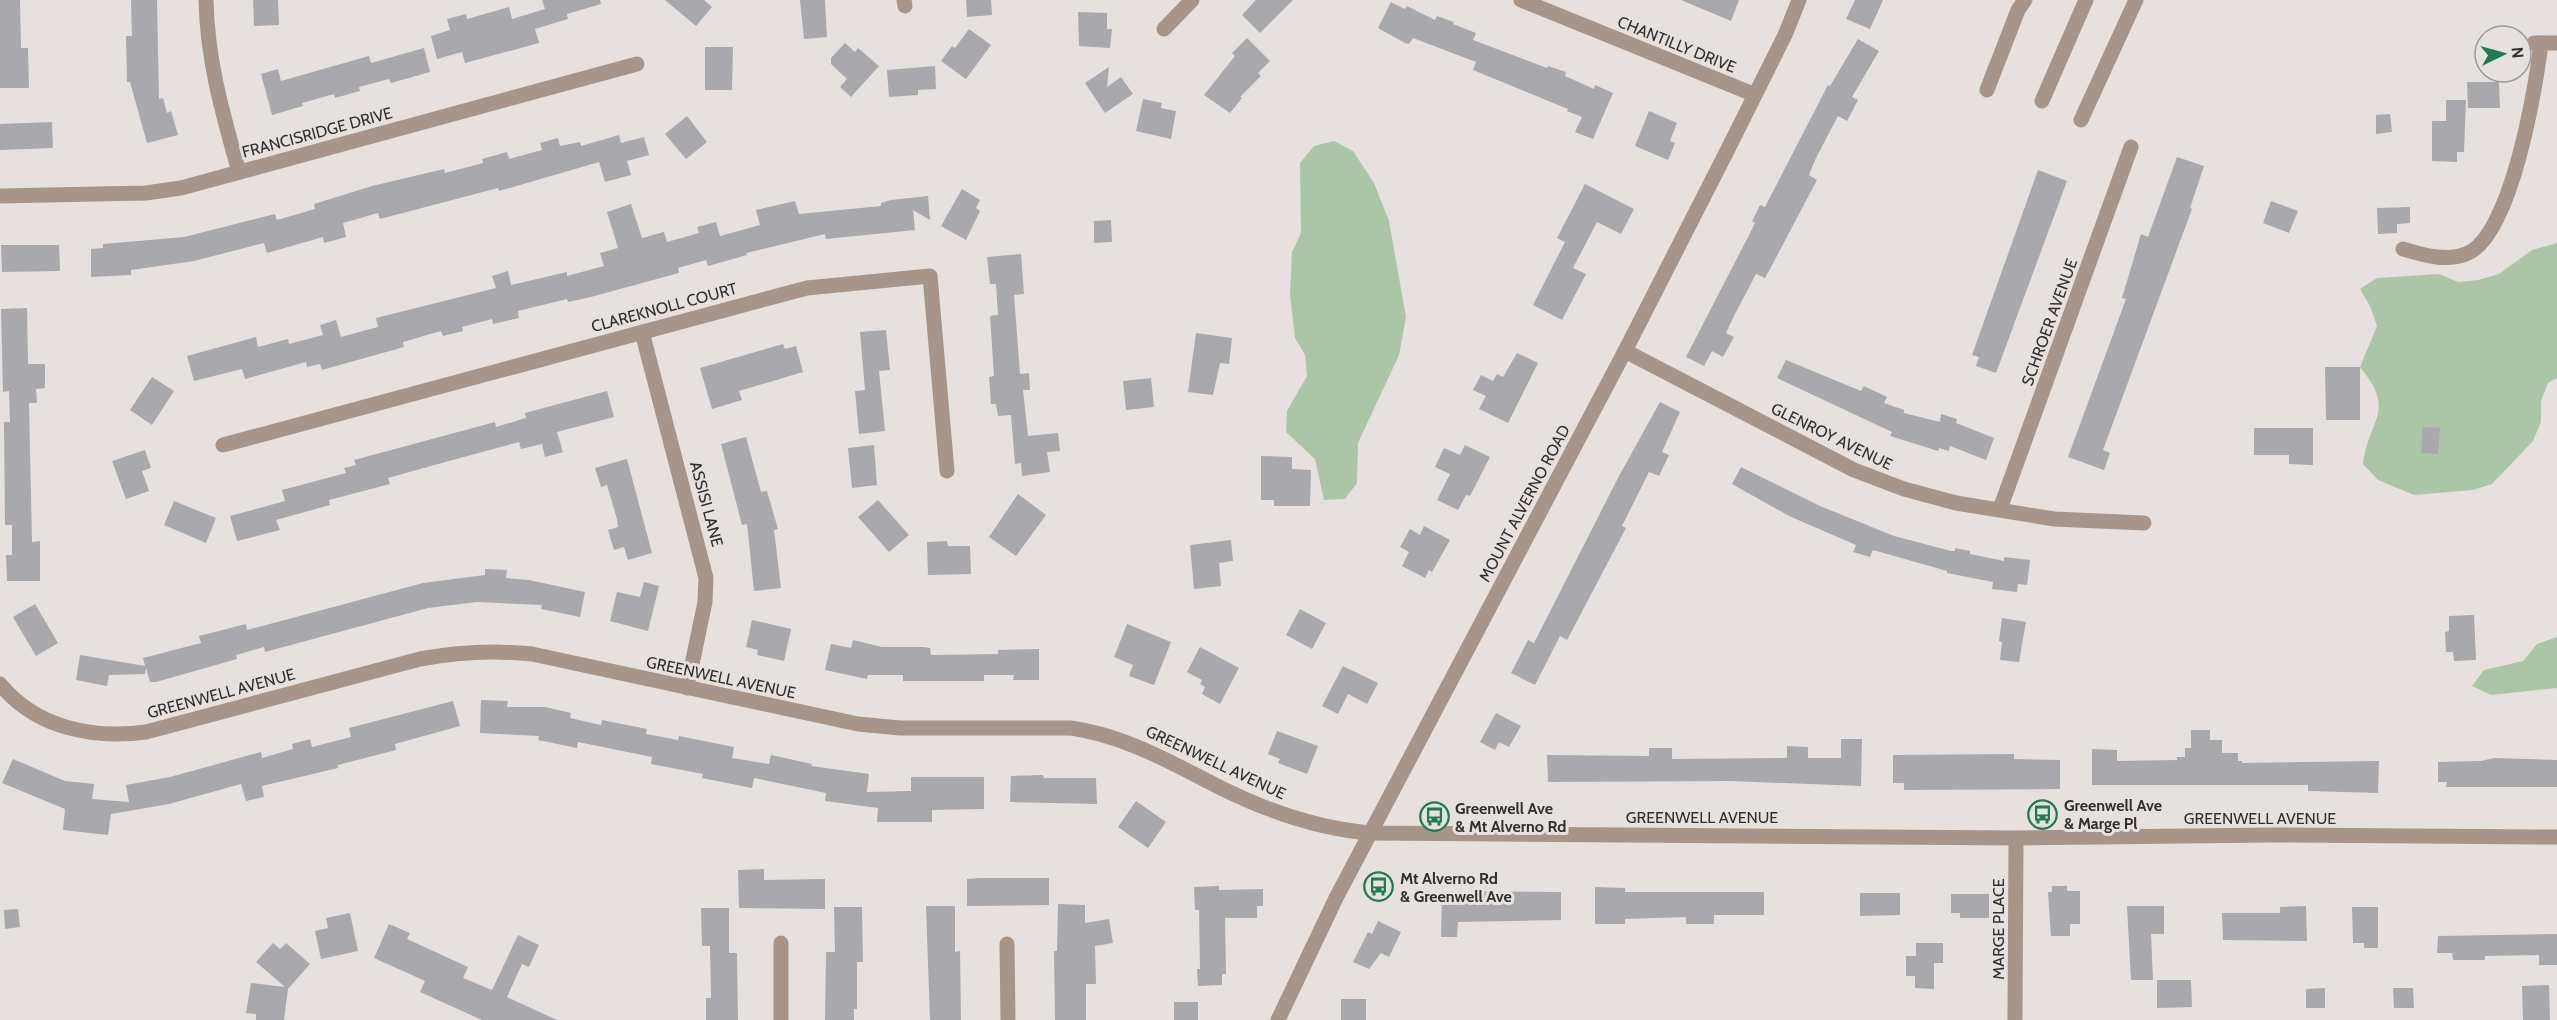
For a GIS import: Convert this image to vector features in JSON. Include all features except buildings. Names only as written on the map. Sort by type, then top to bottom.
[{"type":"street","points":[[206,0],[206,31],[213,77],[239,172]]},
{"type":"street","points":[[1164,29],[1192,0]]},
{"type":"street","name":"CHANTILLY DRIVE","points":[[1521,0],[1753,94]]},
{"type":"street","name":"MOUNT ALVERNO ROAD","points":[[1278,1020],[1371,833],[1625,351],[1728,149],[1753,94],[1785,35],[1799,0]]},
{"type":"street","points":[[1987,90],[2018,10],[2025,0]]},
{"type":"street","points":[[2042,101],[2086,0]]},
{"type":"street","points":[[2081,120],[2136,0]]},
{"type":"street","points":[[2403,249],[2427,256],[2448,257],[2467,254],[2481,244],[2496,220],[2514,173],[2532,108],[2537,43],[2557,43]]},
{"type":"street","name":"FRANCISRIDGE DRIVE","points":[[0,196],[146,193],[181,188],[637,64]]},
{"type":"street","name":"SCHROER AVENUE","points":[[2000,509],[2131,147]]},
{"type":"street","name":"CLAREKNOLL COURT","points":[[223,445],[807,288],[930,276],[947,471]]},
{"type":"street","name":"ASSISI LANE","points":[[642,332],[706,578],[705,602],[687,688]]},
{"type":"street","name":"GLENROY AVENUE","points":[[1625,351],[1854,470],[1904,489],[1956,503],[2054,519],[2144,524]]},
{"type":"street","name":"GREENWELL AVENUE","points":[[0,684],[26,708],[66,728],[92,734],[119,735],[146,732],[420,659],[460,651],[532,654],[858,724],[900,728],[1071,728],[1098,732],[1125,740],[1226,790],[1310,824],[1337,830],[1371,833],[2016,838],[2273,835],[2557,837]]},
{"type":"street","name":"MARGE PLACE","points":[[2015,1020],[2016,838]]},
{"type":"street","points":[[781,943],[781,1020]]},
{"type":"street","points":[[1007,944],[1008,1020]]},
{"type":"green space","points":[[1334,141],[1353,151],[1374,183],[1389,221],[1406,317],[1399,355],[1358,443],[1357,483],[1345,499],[1324,500],[1315,459],[1286,432],[1287,411],[1307,376],[1305,355],[1295,338],[1290,295],[1292,252],[1301,233],[1300,163],[1314,146]]},
{"type":"green space","points":[[2557,243],[2557,378],[2548,383],[2541,401],[2541,422],[2533,441],[2492,484],[2473,490],[2414,495],[2378,480],[2363,464],[2379,405],[2371,382],[2360,367],[2377,326],[2370,306],[2360,289],[2377,278],[2439,274],[2458,282],[2478,280],[2499,274],[2532,250]]},
{"type":"green space","points":[[2557,637],[2557,688],[2491,695],[2472,686],[2484,670],[2523,661],[2537,644]]},
{"type":"place","name":"Greenwell Ave & Marge Pl","points":[[2043,814]]},
{"type":"place","name":"Greenwell Ave & Mt Alverno Rd","points":[[1434,817]]},
{"type":"place","name":"Mt Alverno Rd & Greenwell Ave","points":[[1379,887]]}]
